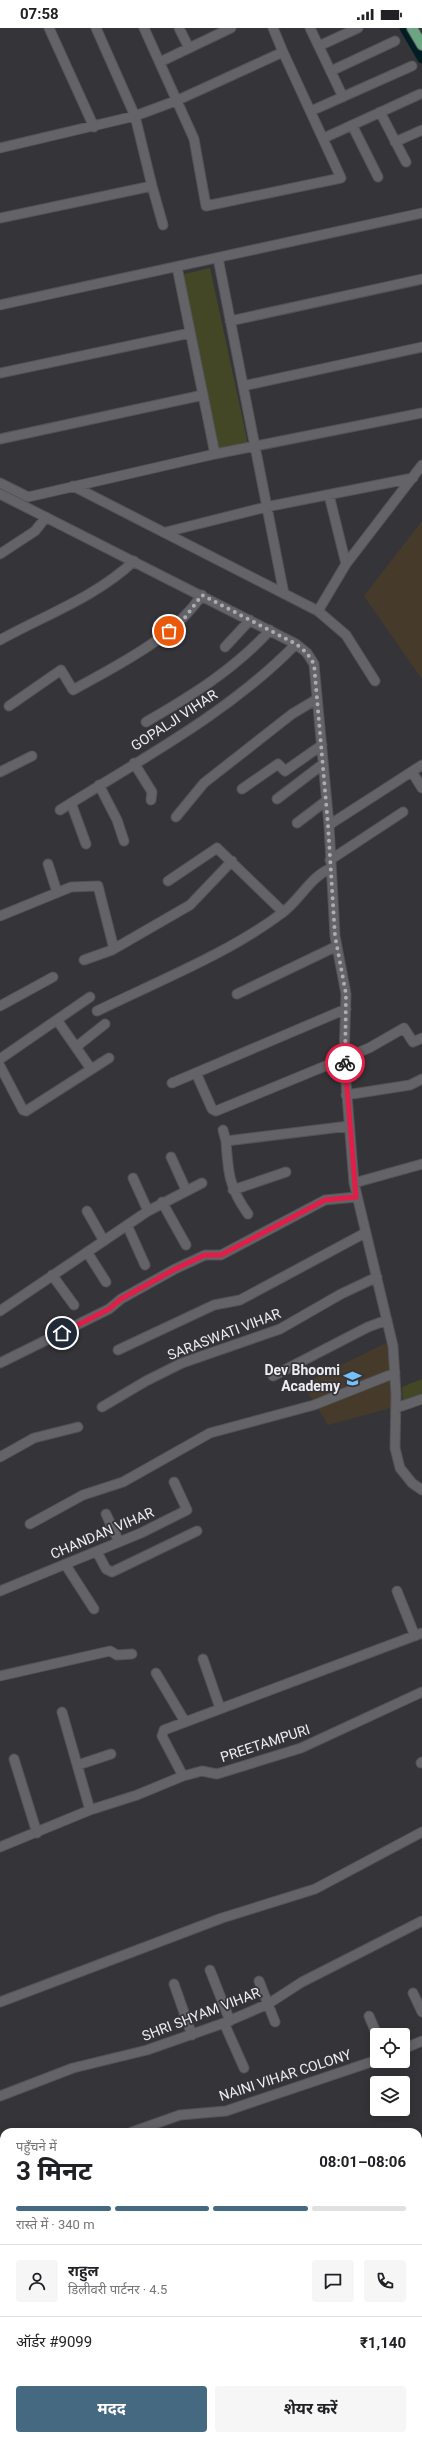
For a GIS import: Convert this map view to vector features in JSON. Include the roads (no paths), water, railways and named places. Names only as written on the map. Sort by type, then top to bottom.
[{"type":"main road","points":[[412,28],[422,45]]},
{"type":"street","points":[[49,28],[94,127]]},
{"type":"street","points":[[96,28],[135,116],[163,225]]},
{"type":"street","points":[[144,28],[178,100],[194,139],[206,206],[340,179],[342,176],[273,28]]},
{"type":"street","points":[[179,28],[189,48]]},
{"type":"street","points":[[160,62],[231,28]]},
{"type":"street","points":[[310,28],[344,97]]},
{"type":"street","points":[[319,46],[358,28]]},
{"type":"street","points":[[331,71],[395,41]]},
{"type":"street","points":[[0,148],[94,127],[135,116],[178,100],[283,52]]},
{"type":"street","points":[[312,112],[412,66]]},
{"type":"street","points":[[324,138],[420,94]]},
{"type":"street","points":[[380,112],[406,162]]},
{"type":"street","points":[[352,125],[378,177]]},
{"type":"street","points":[[396,142],[422,130]]},
{"type":"street","points":[[0,218],[152,186]]},
{"type":"street","points":[[0,305],[422,213]]},
{"type":"street","points":[[218,258],[284,594]]},
{"type":"street","points":[[177,267],[215,454]]},
{"type":"street","points":[[230,321],[422,279]]},
{"type":"street","points":[[0,373],[190,333]]},
{"type":"street","points":[[243,386],[422,347]]},
{"type":"street","points":[[0,439],[203,395]]},
{"type":"street","points":[[0,483],[28,497],[215,454],[422,412]]},
{"type":"street","points":[[318,611],[346,564],[422,465]]},
{"type":"street","points":[[166,532],[266,506],[413,478]]},
{"type":"street","points":[[73,486],[166,532],[318,611],[346,635],[375,681]]},
{"type":"street","points":[[0,494],[202,595],[296,644],[307,653],[314,664],[322,745],[337,946],[346,994],[344,1058],[354,1183],[356,1197],[378,1277],[387,1320],[395,1373],[395,1448],[400,1468],[412,1483],[422,1490]]},
{"type":"street","points":[[329,495],[346,564]]},
{"type":"street","points":[[0,554],[35,531],[46,517]]},
{"type":"street","points":[[0,640],[91,593],[112,579],[134,561]]},
{"type":"street","points":[[9,706],[61,670],[73,690],[136,654],[180,624],[202,595]]},
{"type":"street","points":[[225,647],[250,620]]},
{"type":"street","points":[[146,722],[192,696],[252,650],[270,630]]},
{"type":"street","name":"GOPALJI VIHAR","points":[[60,810],[134,763],[166,746],[269,672],[296,644]]},
{"type":"street","points":[[176,817],[204,783],[292,714],[317,698]]},
{"type":"street","points":[[242,789],[278,764],[285,771],[322,745]]},
{"type":"street","points":[[0,772],[32,756]]},
{"type":"street","points":[[134,763],[152,792],[151,800]]},
{"type":"street","points":[[277,799],[323,764]]},
{"type":"street","points":[[328,825],[422,765]]},
{"type":"street","points":[[412,772],[422,788]]},
{"type":"street","points":[[99,785],[117,820],[124,841]]},
{"type":"street","points":[[297,822],[326,802]]},
{"type":"street","points":[[71,803],[86,844]]},
{"type":"street","points":[[97,1011],[233,944],[283,912],[331,864],[403,812]]},
{"type":"street","points":[[168,881],[217,848],[283,912]]},
{"type":"street","points":[[84,960],[114,949],[190,904],[232,861]]},
{"type":"street","points":[[48,864],[57,892]]},
{"type":"street","points":[[0,916],[57,892],[72,888],[100,887],[114,949]]},
{"type":"street","points":[[237,994],[337,946]]},
{"type":"street","points":[[0,1006],[53,977]]},
{"type":"street","points":[[0,1059],[90,997]]},
{"type":"street","points":[[172,1083],[346,1009]]},
{"type":"street","points":[[57,1020],[91,1069]]},
{"type":"street","points":[[76,1046],[105,1024]]},
{"type":"street","points":[[196,1073],[212,1109],[216,1111],[369,1048],[404,1028],[414,1042],[422,1038]]},
{"type":"street","points":[[0,1066],[24,1111],[109,1058]]},
{"type":"street","points":[[346,1095],[410,1085],[422,1079]]},
{"type":"street","points":[[226,1141],[349,1126]]},
{"type":"street","points":[[223,1130],[226,1141],[229,1179],[233,1190],[248,1214]]},
{"type":"street","points":[[171,1157],[186,1190]]},
{"type":"street","points":[[354,1183],[422,1164]]},
{"type":"street","points":[[233,1190],[286,1172]]},
{"type":"street","points":[[133,1178],[148,1211]]},
{"type":"street","points":[[0,1311],[162,1202],[202,1183]]},
{"type":"street","points":[[0,1363],[109,1309],[121,1299],[205,1255],[221,1255],[325,1200],[356,1197]]},
{"type":"street","points":[[162,1202],[186,1245]]},
{"type":"street","points":[[87,1211],[104,1241]]},
{"type":"street","points":[[126,1226],[145,1265]]},
{"type":"street","points":[[118,1350],[214,1305],[240,1300],[366,1233]]},
{"type":"street","points":[[87,1252],[106,1282]]},
{"type":"street","points":[[52,1275],[74,1305]]},
{"type":"street","name":"SARASWATI VIHAR","points":[[102,1407],[146,1381],[182,1363],[280,1329],[342,1294],[378,1277]]},
{"type":"street","points":[[272,1376],[368,1327],[387,1320]]},
{"type":"street","points":[[30,1524],[83,1495],[123,1482],[210,1433],[314,1405],[395,1373]]},
{"type":"street","points":[[396,1408],[422,1399]]},
{"type":"street","points":[[0,1457],[34,1438],[78,1427]]},
{"type":"street","name":"CHANDAN VIHAR","points":[[0,1591],[96,1552],[187,1510],[174,1482]]},
{"type":"street","points":[[106,1514],[119,1542]]},
{"type":"street","points":[[96,1552],[106,1569],[112,1572],[197,1531]]},
{"type":"street","points":[[65,1564],[94,1609]]},
{"type":"street","points":[[183,1776],[162,1733],[164,1730],[184,1720],[418,1635],[397,1591]]},
{"type":"street","points":[[0,1676],[110,1651],[117,1655],[132,1654]]},
{"type":"street","points":[[203,1659],[220,1708]]},
{"type":"street","points":[[156,1673],[184,1720]]},
{"type":"street","name":"PREETAMPURI","points":[[0,1847],[90,1810],[137,1796],[183,1776],[202,1771],[217,1774],[301,1748],[422,1692]]},
{"type":"street","points":[[62,1712],[90,1810]]},
{"type":"street","points":[[78,1765],[111,1754]]},
{"type":"street","points":[[14,1760],[37,1833]]},
{"type":"street","points":[[0,2002],[222,1918],[315,1890],[422,1832]]},
{"type":"street","name":"SHRI SHYAM VIHAR","points":[[0,2096],[73,2068],[147,2050],[227,2022],[268,2004],[302,1982],[422,1921]]},
{"type":"street","points":[[210,1970],[244,2068]]},
{"type":"street","points":[[258,1981],[275,2022]]},
{"type":"street","points":[[174,1984],[192,2035]]},
{"type":"street","points":[[413,1993],[422,2012]]},
{"type":"street","points":[[369,2016],[374,2028]]},
{"type":"street","points":[[410,2046],[422,2041]]},
{"type":"street","name":"NAINI VIHAR COLONY","points":[[143,2128],[180,2115],[226,2110],[370,2062]]},
{"type":"waterway","points":[[404,28],[422,59]]},
{"type":"place","name":"Dev Bhoomi Academy","points":[[353,1378]]}]
